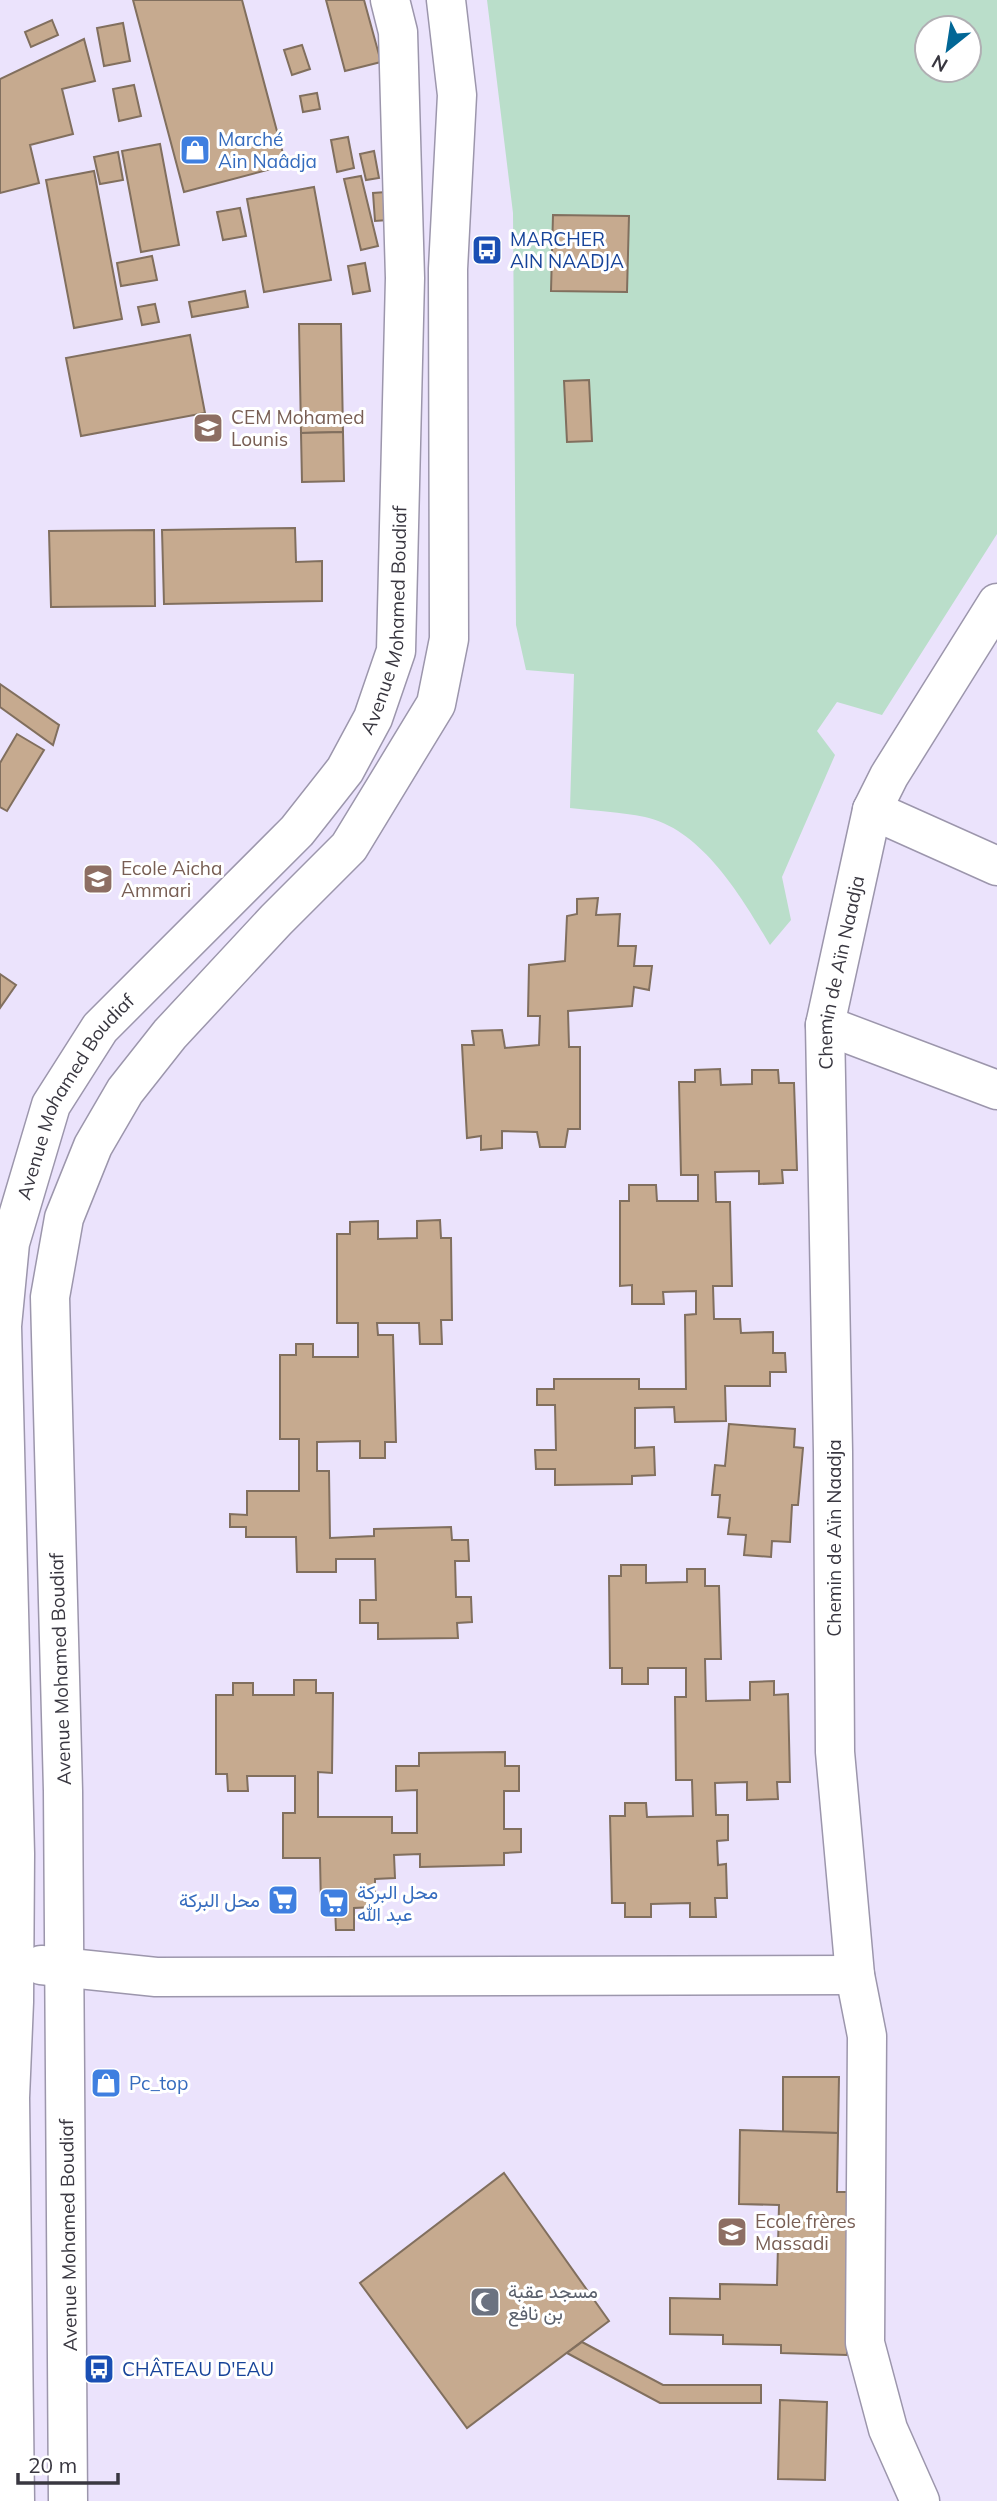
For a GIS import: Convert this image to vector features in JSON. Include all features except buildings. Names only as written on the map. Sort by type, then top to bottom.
[{"type":"main road","name":"Avenue Mohamed Boudiaf","points":[[15,2501],[5,2091],[7,1862],[2,1326],[10,1243],[28,1175],[51,1105],[100,1028],[297,831],[345,770],[373,718],[396,651],[405,278],[398,32],[390,0]]},
{"type":"main road","name":"Avenue Mohamed Boudiaf","points":[[68,2501],[64,1791],[50,1297],[64,1218],[93,1146],[125,1091],[179,1024],[349,847],[436,704],[449,639],[448,269],[457,95],[446,0]]},
{"type":"main road","name":"Chemin de Aïn Naadja","points":[[920,2501],[888,2428],[865,2343],[867,2036],[855,1975],[835,1752],[833,1452],[825,1025],[872,810],[890,776],[997,603]]},
{"type":"main road","points":[[872,810],[997,866]]},
{"type":"main road","points":[[825,1025],[997,1090]]},
{"type":"main road","points":[[6,1963],[65,1983]]},
{"type":"main road","points":[[7,2002],[65,1983],[156,1977],[855,1975]]},
{"type":"green space","points":[[487,0],[997,0],[997,534],[882,715],[837,702],[817,731],[835,755],[782,877],[791,920],[770,945],[734,887],[719,868],[685,836],[666,824],[645,817],[570,808],[574,674],[526,670],[516,625],[513,213]]},
{"type":"place","name":"Marché Ain Naâdja","points":[[195,150]]},
{"type":"place","name":"MARCHER AIN NAADJA","points":[[487,250]]},
{"type":"place","name":"CEM Mohamed Lounis","points":[[208,428]]},
{"type":"place","name":"Ecole Aicha Ammari","points":[[98,879]]},
{"type":"place","name":"محل البركة","points":[[283,1900]]},
{"type":"place","name":"محل البركة عبد الله","points":[[334,1903]]},
{"type":"place","name":"Pc_top","points":[[106,2083]]},
{"type":"place","name":"Ecole frères Massadi","points":[[732,2232]]},
{"type":"place","name":"مسجد عقبة بن نافع","points":[[485,2302]]},
{"type":"place","name":"CHÂTEAU D'EAU","points":[[99,2369]]}]
